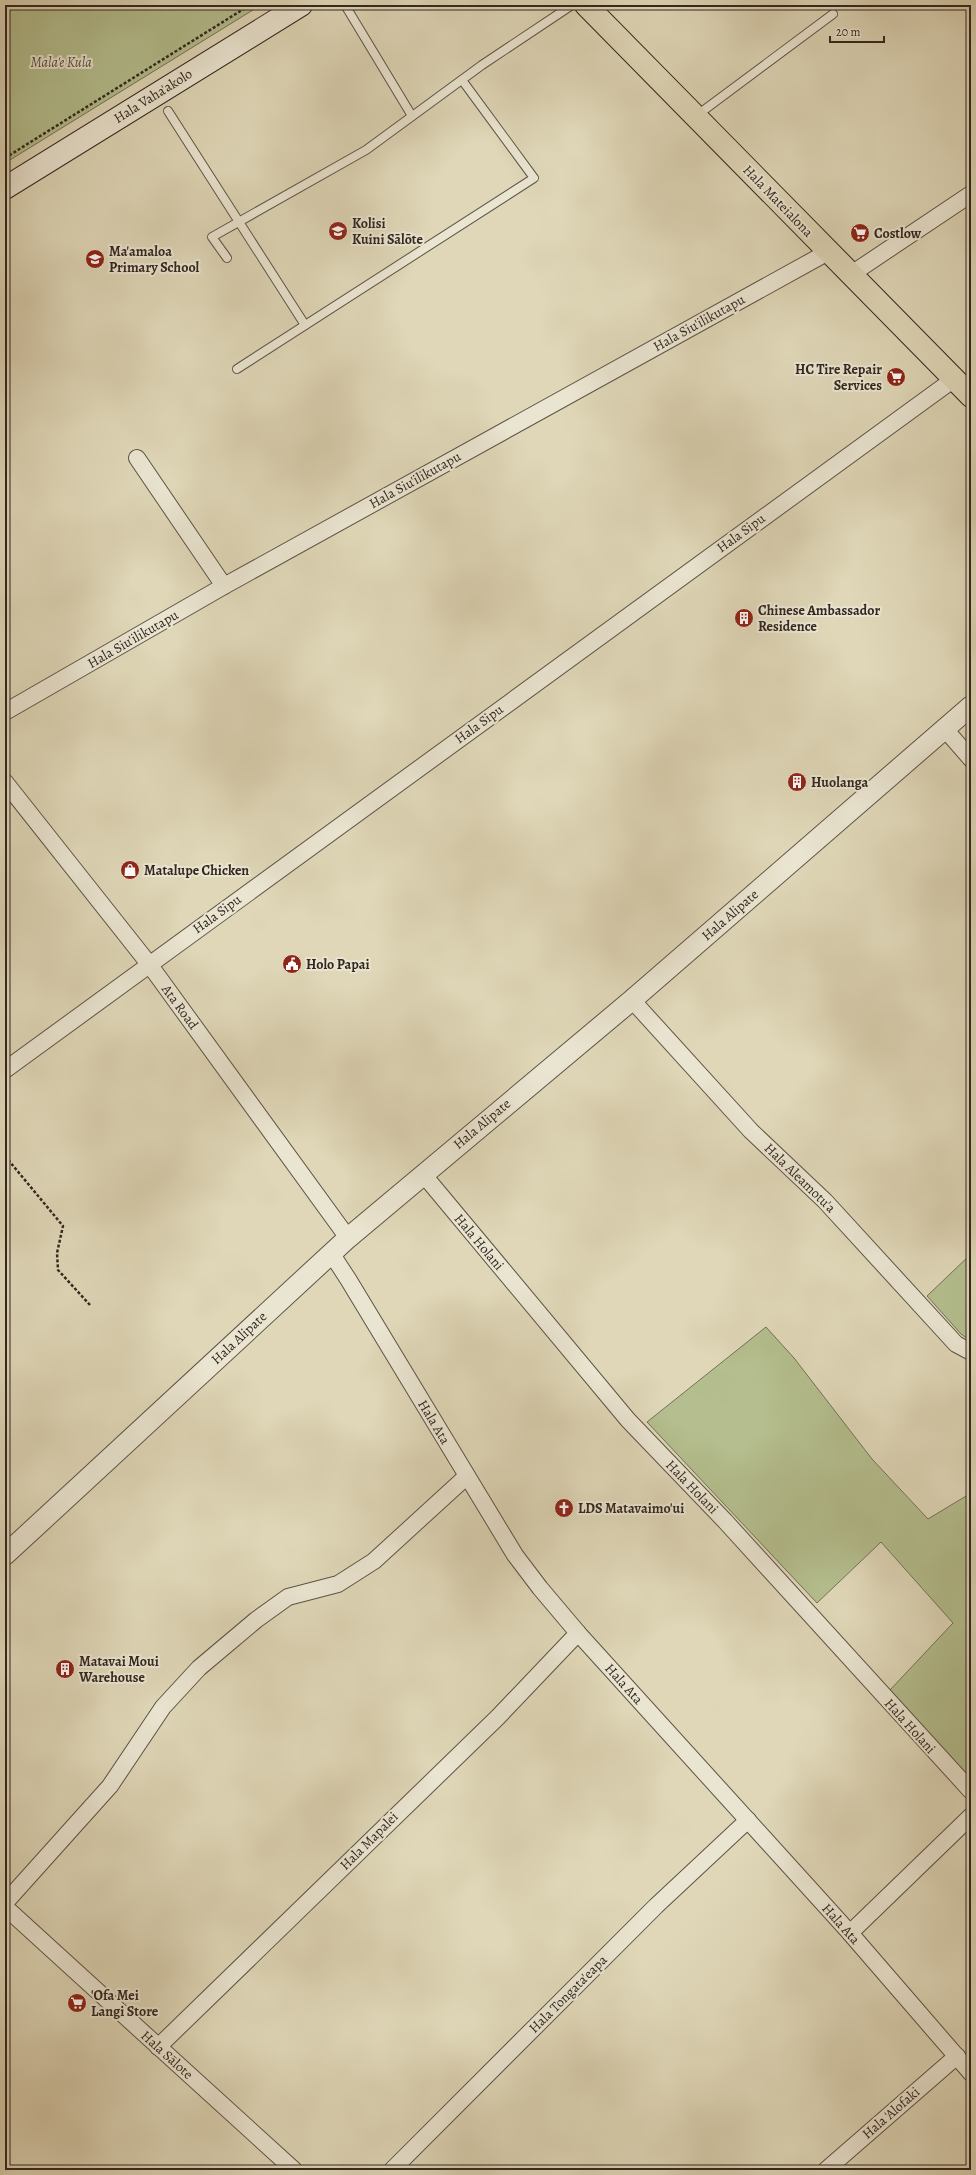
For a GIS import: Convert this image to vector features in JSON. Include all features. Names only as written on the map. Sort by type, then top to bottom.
[{"type":"main road","name":"Hala Vaha'akolo","points":[[5,188],[301,5]]},
{"type":"main road","name":"Hala Mateialona","points":[[586,5],[850,275],[971,396]]},
{"type":"street","points":[[850,275],[971,194]]},
{"type":"street","name":"Hala Siu'ilikutapu","points":[[5,712],[224,586],[828,252]]},
{"type":"street","name":"Hala Sipu","points":[[5,1070],[954,379]]},
{"type":"street","points":[[137,458],[224,586]]},
{"type":"street","name":"Hala Alipate","points":[[5,1555],[348,1238],[632,1000],[971,706]]},
{"type":"street","points":[[944,728],[971,759]]},
{"type":"street","name":"Ata Road","points":[[5,782],[149,964],[348,1238]]},
{"type":"street","name":"Hala Aleamotu'a","points":[[632,1000],[751,1130],[825,1201],[956,1344],[971,1352]]},
{"type":"street","name":"Hala Holani","points":[[423,1174],[628,1420],[724,1521],[971,1791]]},
{"type":"street","name":"Hala Ata","points":[[331,1254],[348,1279],[515,1554],[540,1588],[578,1633],[850,1933],[971,2073]]},
{"type":"street","points":[[5,1903],[110,1786],[163,1707],[199,1668],[256,1620],[288,1597],[338,1584],[374,1562],[467,1476]]},
{"type":"street","name":"Hala Mapalei","points":[[158,2047],[498,1717],[578,1633]]},
{"type":"street","points":[[850,1933],[971,1816]]},
{"type":"street","name":"Hala Tongata'eapa","points":[[392,2170],[650,1912],[748,1820]]},
{"type":"street","name":"Hala Sālote","points":[[5,1907],[294,2170]]},
{"type":"street","name":"Hala 'Alofaki","points":[[826,2170],[957,2056]]},
{"type":"lane","points":[[345,5],[412,116]]},
{"type":"lane","points":[[227,258],[212,237],[366,150],[462,80],[572,5]]},
{"type":"lane","points":[[695,117],[833,14]]},
{"type":"lane","points":[[237,369],[534,178],[462,80]]},
{"type":"lane","points":[[168,111],[305,325]]},
{"type":"path","points":[[5,158],[250,5]]},
{"type":"path","points":[[5,1156],[64,1226],[57,1253],[58,1270],[90,1305]]},
{"type":"green space","name":"Mala'e Kula","points":[[5,5],[261,5],[5,163]]},
{"type":"green space","points":[[971,1254],[971,1341],[961,1334],[927,1296]]},
{"type":"green space","points":[[766,1327],[794,1358],[872,1459],[928,1519],[971,1493],[971,1781],[890,1690],[953,1623],[881,1542],[817,1603],[647,1422]]},
{"type":"place","name":"Kolisi Kuini Sālōte","points":[[338,231]]},
{"type":"place","name":"Costlow","points":[[860,233]]},
{"type":"place","name":"Ma'amaloa Primary School","points":[[95,259]]},
{"type":"place","name":"HC Tire Repair Services","points":[[896,377]]},
{"type":"place","name":"Chinese Ambassador Residence","points":[[744,618]]},
{"type":"place","name":"Huolanga","points":[[797,782]]},
{"type":"place","name":"Matalupe Chicken","points":[[130,870]]},
{"type":"place","name":"Holo Papai","points":[[292,964]]},
{"type":"place","name":"LDS Matavaimo'ui","points":[[564,1508]]},
{"type":"place","name":"Matavai Moui Warehouse","points":[[65,1669]]},
{"type":"place","name":"'Ofa Mei Langi Store","points":[[77,2003]]}]
